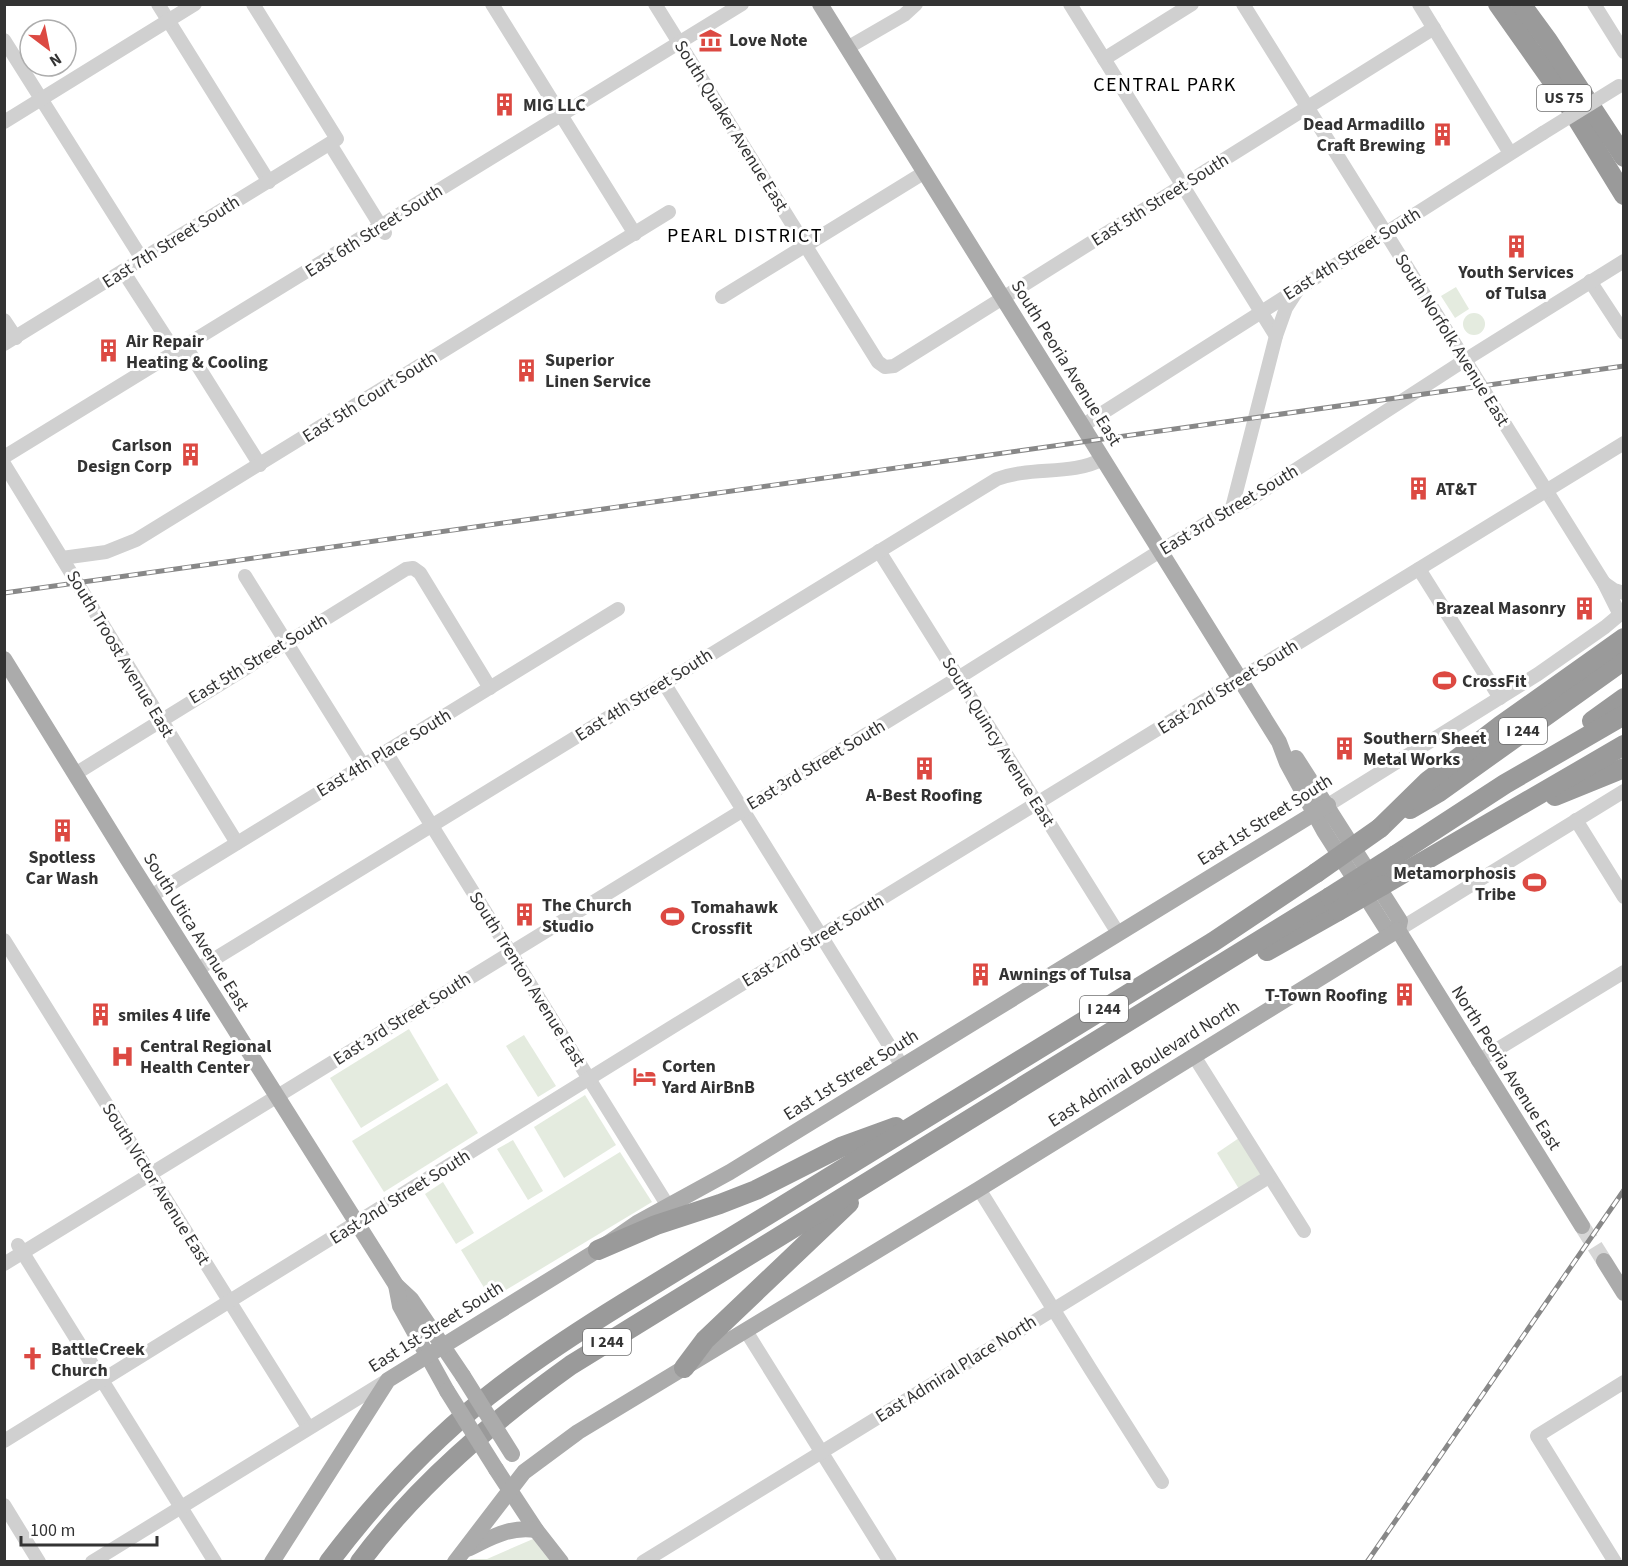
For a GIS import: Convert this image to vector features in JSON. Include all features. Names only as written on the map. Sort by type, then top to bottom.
[{"type":"highway","name":"US 75","points":[[1498,4],[1565,99],[1623,195]]},
{"type":"highway","name":"US 75","points":[[1521,4],[1582,91],[1623,157]]},
{"type":"highway","points":[[1380,828],[1428,781],[1623,638]]},
{"type":"highway","name":"I 244","points":[[329,1562],[411,1466],[446,1432],[516,1375],[604,1316],[1203,948],[1380,828],[1438,792],[1618,664]]},
{"type":"highway","points":[[1402,863],[1623,698]]},
{"type":"highway","points":[[1505,784],[1623,715]]},
{"type":"highway","points":[[1402,863],[1496,818],[1623,746]]},
{"type":"highway","points":[[1496,818],[1596,781],[1623,768]]},
{"type":"highway","name":"I 244","points":[[360,1562],[430,1481],[527,1397],[571,1365],[1116,1030],[1402,863]]},
{"type":"highway","points":[[598,1250],[656,1225],[756,1190],[841,1147],[936,1113]]},
{"type":"highway","points":[[684,1368],[705,1340],[802,1250],[873,1179]]},
{"type":"main road","name":"South Peoria Avenue East","points":[[820,4],[1279,742],[1296,757],[1322,809],[1400,921],[1398,930]]},
{"type":"main road","name":"South Utica Avenue East","points":[[4,659],[357,1224],[396,1285],[411,1299],[464,1376],[524,1473]]},
{"type":"main road","name":"East 1st Street South","points":[[388,1380],[598,1250],[637,1223],[730,1172],[1322,809]]},
{"type":"main road","name":"East Admiral Boulevard North","points":[[459,1556],[524,1473],[578,1432],[979,1189],[1398,930]]},
{"type":"main road","name":"North Peoria Avenue East","points":[[1398,930],[1581,1226]]},
{"type":"main road","points":[[1604,1261],[1623,1290]]},
{"type":"main road","name":"South Utica Avenue East","points":[[396,1285],[400,1306],[447,1391],[509,1491],[561,1562]]},
{"type":"main road","points":[[272,1562],[388,1380]]},
{"type":"main road","points":[[459,1556],[510,1530],[519,1528],[536,1530]]},
{"type":"street","points":[[158,4],[269,182]]},
{"type":"street","points":[[4,122],[195,4]]},
{"type":"street","points":[[253,4],[383,230]]},
{"type":"street","points":[[492,4],[635,234]]},
{"type":"street","name":"South Quaker Avenue East","points":[[655,4],[878,362],[885,367]]},
{"type":"street","name":"East 6th Street South","points":[[4,458],[383,230],[742,4]]},
{"type":"street","points":[[847,48],[904,15],[916,4]]},
{"type":"street","points":[[1070,4],[1276,336]]},
{"type":"street","points":[[1104,59],[1192,4]]},
{"type":"street","name":"South Norfolk Avenue East","points":[[1243,4],[1622,613]]},
{"type":"street","points":[[1419,4],[1510,153]]},
{"type":"street","points":[[1594,4],[1623,52]]},
{"type":"street","name":"East 5th Street South","points":[[885,367],[894,366],[1434,28]]},
{"type":"street","points":[[4,40],[142,259]]},
{"type":"street","name":"East 4th Street South","points":[[1082,426],[1510,153],[1621,85]]},
{"type":"street","name":"East 7th Street South","points":[[10,341],[333,141]]},
{"type":"street","points":[[722,297],[925,172]]},
{"type":"street","name":"East 5th Court South","points":[[62,558],[106,552],[136,540],[669,212]]},
{"type":"street","name":"East 3rd Street South","points":[[4,1264],[21,1249],[150,1175],[958,678],[1160,551],[1246,502],[1623,261]]},
{"type":"street","points":[[123,271],[181,350],[260,465]]},
{"type":"street","points":[[1233,508],[1276,336],[1291,300],[1304,285],[1315,277]]},
{"type":"street","points":[[1590,281],[1623,333]]},
{"type":"street","points":[[4,320],[10,341]]},
{"type":"street","name":"East 2nd Street South","points":[[4,1441],[1623,443]]},
{"type":"street","name":"East 4th Street South","points":[[198,969],[997,479],[1011,473],[1090,466],[1103,459]]},
{"type":"street","name":"South Troost Avenue East","points":[[4,464],[237,843]]},
{"type":"street","name":"South Quincy Avenue East","points":[[879,551],[1118,933]]},
{"type":"street","name":"East 5th Street South","points":[[75,774],[160,719],[406,569],[413,568],[420,573],[490,688]]},
{"type":"street","points":[[1419,568],[1500,698]]},
{"type":"street","points":[[245,576],[363,765]]},
{"type":"street","points":[[1604,583],[1623,593]]},
{"type":"street","name":"East 4th Place South","points":[[151,897],[618,609]]},
{"type":"street","name":"East 1st Street South","points":[[1322,809],[1500,698],[1562,657],[1622,613]]},
{"type":"street","points":[[664,683],[902,1066]]},
{"type":"street","name":"South Trenton Avenue East","points":[[386,752],[668,1206]]},
{"type":"street","name":"East Admiral Boulevard North","points":[[1398,930],[1623,791]]},
{"type":"street","points":[[1576,820],[1623,897]]},
{"type":"street","name":"South Victor Avenue East","points":[[4,940],[308,1428]]},
{"type":"street","points":[[1478,1061],[1623,972]]},
{"type":"street","points":[[1194,1056],[1304,1231]]},
{"type":"street","name":"East Admiral Place North","points":[[643,1562],[1269,1177]]},
{"type":"street","points":[[979,1189],[1162,1482]]},
{"type":"street","points":[[21,1249],[215,1562]]},
{"type":"street","points":[[746,1331],[890,1562]]},
{"type":"street","name":"East 1st Street South","points":[[92,1562],[388,1380]]},
{"type":"street","points":[[1615,1562],[1537,1436],[1623,1382]]},
{"type":"street","points":[[4,1505],[39,1562]]},
{"type":"shaded area","points":[[1456,287],[1469,309],[1455,318],[1441,296]]},
{"type":"shaded area","points":[[1470,313],[1478,313],[1485,320],[1485,328],[1478,335],[1470,335],[1463,328],[1463,320]]},
{"type":"shaded area","points":[[409,1029],[439,1080],[361,1128],[330,1078]]},
{"type":"shaded area","points":[[524,1035],[556,1086],[538,1097],[506,1046]]},
{"type":"shaded area","points":[[447,1083],[478,1133],[384,1192],[352,1141]]},
{"type":"shaded area","points":[[585,1095],[616,1145],[564,1178],[534,1127]]},
{"type":"shaded area","points":[[1239,1138],[1261,1174],[1239,1189],[1217,1153]]},
{"type":"shaded area","points":[[513,1140],[543,1191],[528,1200],[497,1149]]},
{"type":"shaded area","points":[[620,1152],[652,1202],[491,1299],[461,1250]]},
{"type":"shaded area","points":[[443,1182],[474,1233],[456,1244],[425,1194]]},
{"type":"shaded area","points":[[533,1539],[550,1561],[466,1562],[471,1559],[487,1559]]},
{"type":"tunnel","points":[[1582,1226],[1604,1261]]},
{"type":"railway","points":[[4,593],[1624,366]]},
{"type":"railway","points":[[1367,1562],[1624,1190]]},
{"type":"place","name":"Love Note","points":[[711,40]]},
{"type":"place","name":"MIG LLC","points":[[505,105]]},
{"type":"place","name":"Dead Armadillo Craft Brewing","points":[[1443,134]]},
{"type":"place","name":"Youth Services of Tulsa","points":[[1516,246]]},
{"type":"place","name":"Air Repair Heating & Cooling","points":[[108,351]]},
{"type":"place","name":"Superior Linen Service","points":[[527,370]]},
{"type":"place","name":"Carlson Design Corp","points":[[190,455]]},
{"type":"place","name":"AT&T","points":[[1418,489]]},
{"type":"place","name":"Brazeal Masonry","points":[[1584,608]]},
{"type":"place","name":"CrossFit","points":[[1444,681]]},
{"type":"place","name":"Southern Sheet Metal Works","points":[[1345,748]]},
{"type":"place","name":"A-Best Roofing","points":[[924,769]]},
{"type":"place","name":"Spotless Car Wash","points":[[62,831]]},
{"type":"place","name":"Metamorphosis Tribe","points":[[1534,883]]},
{"type":"place","name":"The Church Studio","points":[[524,915]]},
{"type":"place","name":"Tomahawk Crossfit","points":[[673,917]]},
{"type":"place","name":"Awnings of Tulsa","points":[[981,974]]},
{"type":"place","name":"T-Town Roofing","points":[[1405,995]]},
{"type":"place","name":"smiles 4 life","points":[[100,1015]]},
{"type":"place","name":"Central Regional Health Center","points":[[122,1056]]},
{"type":"place","name":"Corten Yard AirBnB","points":[[644,1076]]},
{"type":"place","name":"BattleCreek Church","points":[[33,1359]]},
{"type":"district","name":"CENTRAL PARK","points":[[1165,85]]},
{"type":"district","name":"PEARL DISTRICT","points":[[745,236]]}]
